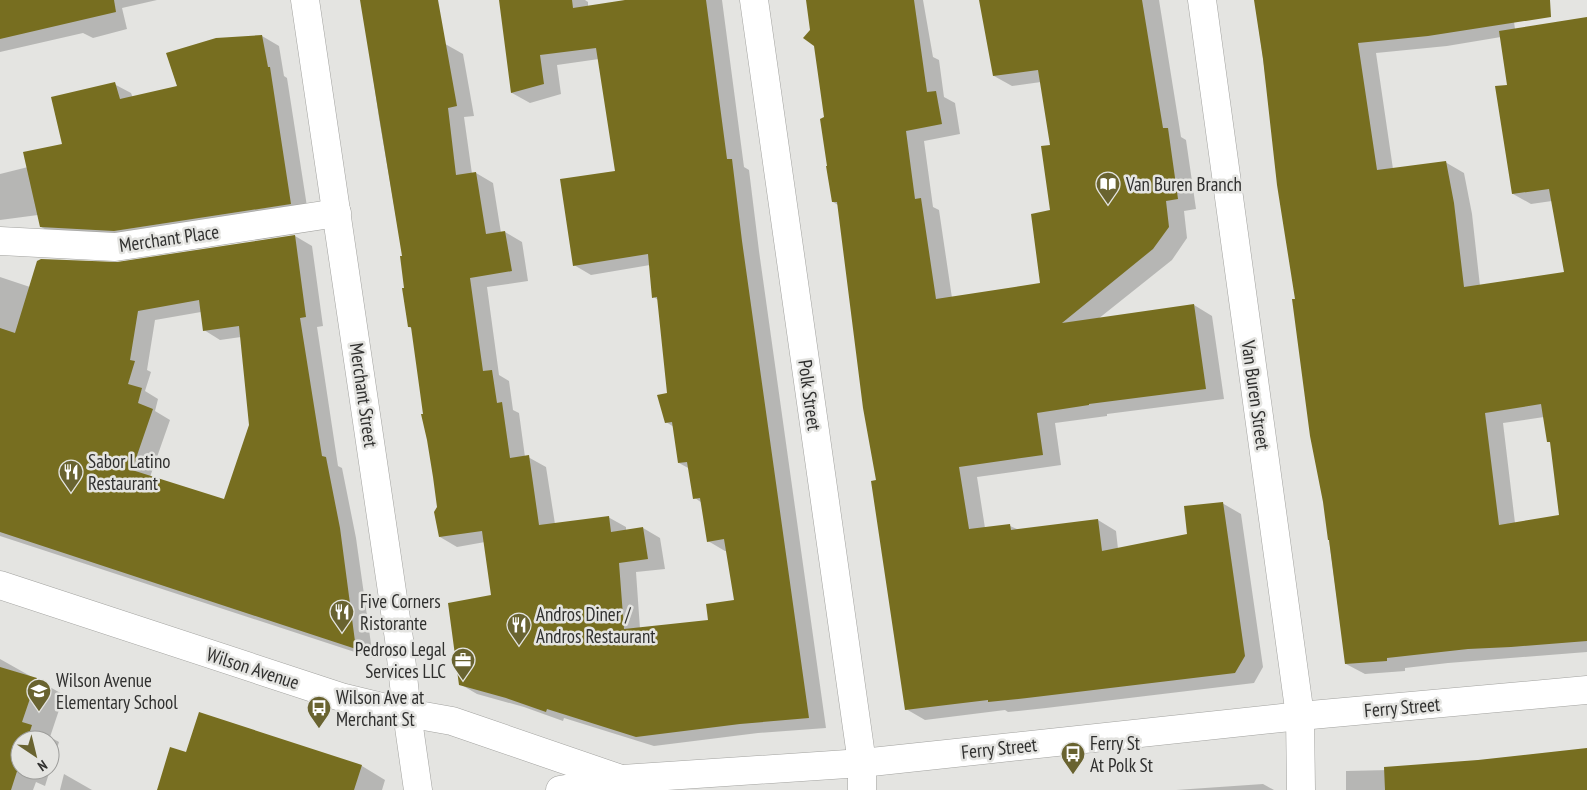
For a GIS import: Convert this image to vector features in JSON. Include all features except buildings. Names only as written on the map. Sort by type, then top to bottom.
[{"type":"street","name":"Merchant Street","points":[[305,0],[400,639],[407,713],[418,790]]},
{"type":"street","name":"Polk Street","points":[[754,0],[862,762],[862,790]]},
{"type":"street","name":"Van Buren Street","points":[[1202,0],[1300,716],[1300,790]]},
{"type":"street","name":"Merchant Place","points":[[0,241],[115,247],[337,212]]},
{"type":"street","name":"Wilson Avenue","points":[[0,585],[341,697],[407,713],[452,721],[622,779]]},
{"type":"street","name":"Ferry Street","points":[[560,790],[622,779],[862,762],[1300,716],[1587,690]]},
{"type":"place","name":"Van Buren Branch","points":[[1108,205]]},
{"type":"place","name":"Sabor Latino Restaurant","points":[[71,493]]},
{"type":"place","name":"Five Corners Ristorante","points":[[342,633]]},
{"type":"place","name":"Andros Diner / Andros Restaurant","points":[[519,646]]},
{"type":"place","name":"Pedroso Legal Services LLC","points":[[463,681]]},
{"type":"place","name":"Wilson Avenue Elementary School","points":[[39,712]]},
{"type":"place","name":"Wilson Ave at Merchant St","points":[[319,729]]},
{"type":"place","name":"Ferry St At Polk St","points":[[1073,775]]}]
